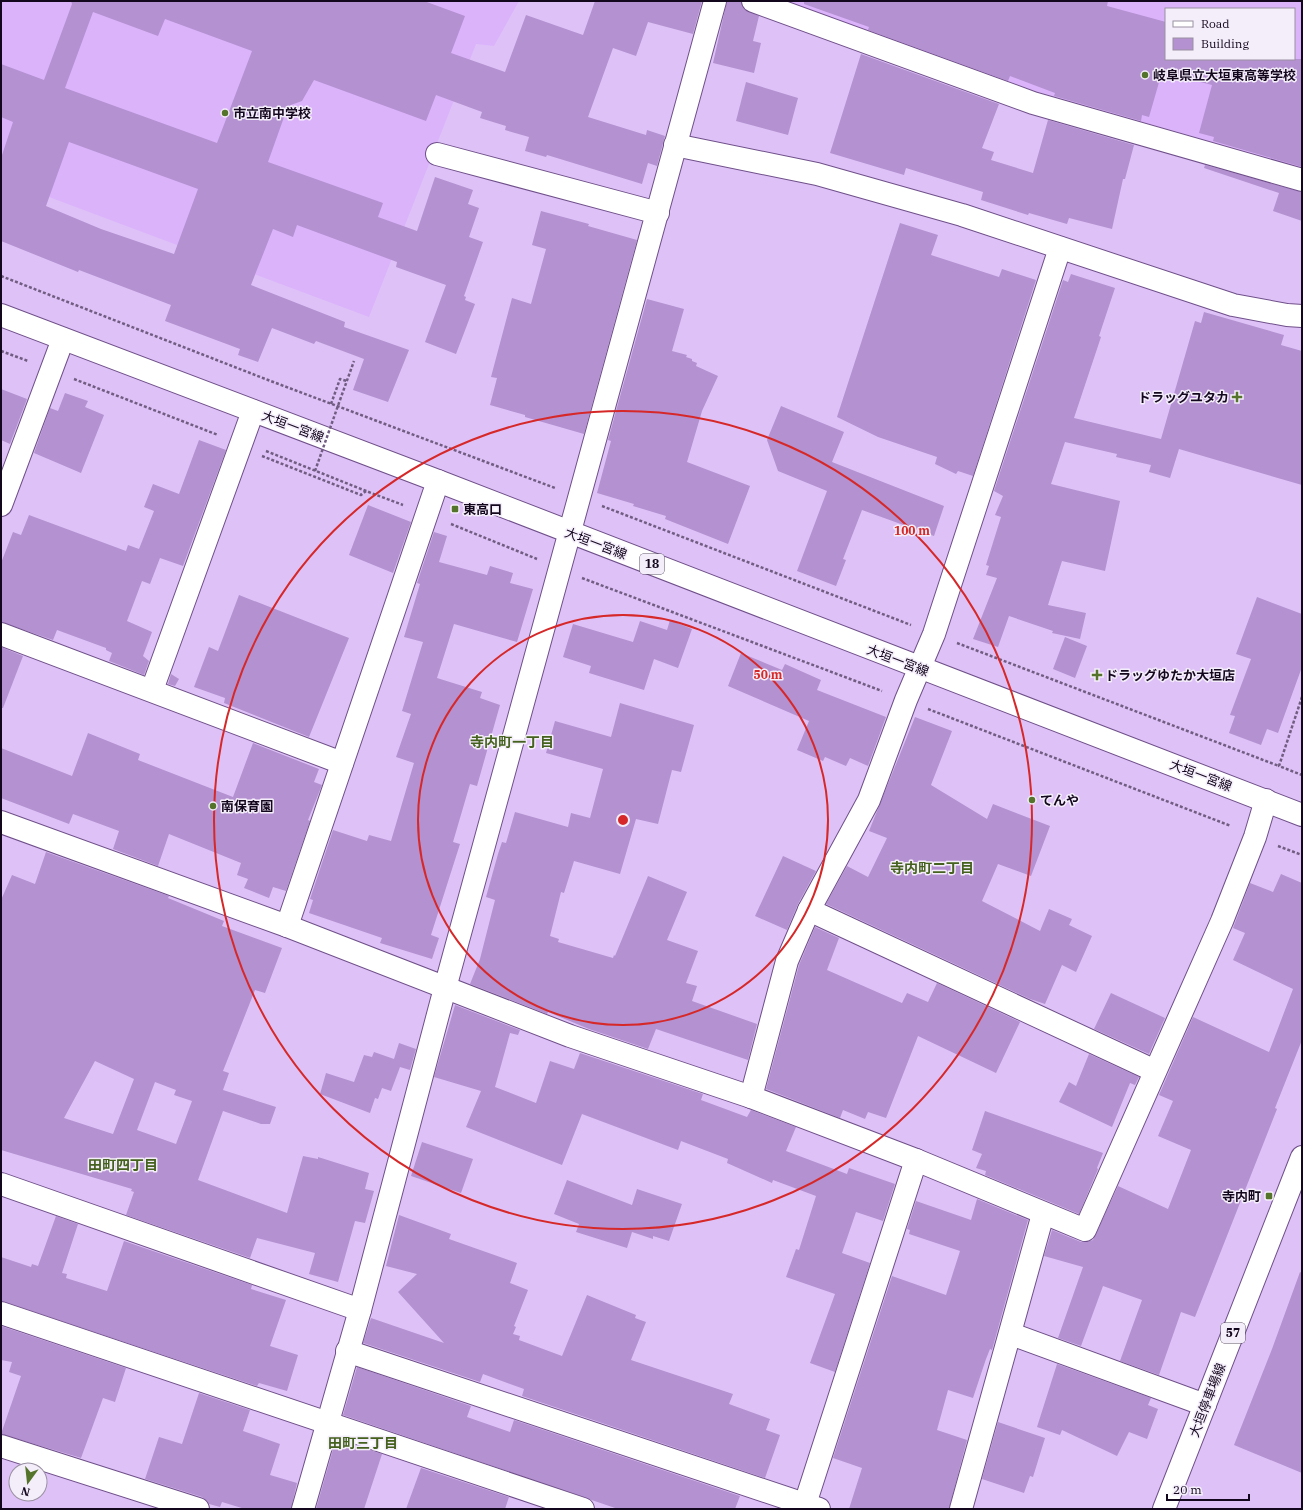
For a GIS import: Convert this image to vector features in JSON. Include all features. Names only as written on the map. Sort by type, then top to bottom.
[{"type":"street","points":[[303,1509],[347,1351],[360,1310],[445,988],[715,1]]},
{"type":"street","points":[[753,1],[1033,102],[1302,180]]},
{"type":"street","points":[[675,145],[817,174],[962,215],[1233,305],[1287,315],[1302,316]]},
{"type":"street","points":[[437,154],[658,213]]},
{"type":"street","points":[[751,1097],[787,961],[809,910],[869,800],[906,700],[934,634],[1060,248]]},
{"type":"street","name":"大垣一宮線","points":[[1,315],[438,481],[1302,815]]},
{"type":"street","points":[[1,505],[63,339]]},
{"type":"street","points":[[152,690],[252,411]]},
{"type":"street","points":[[287,926],[438,481]]},
{"type":"street","points":[[1,634],[342,763]]},
{"type":"street","points":[[1,822],[287,926],[570,1036],[751,1097],[916,1160],[1043,1214],[1085,1230],[1222,921],[1255,837],[1266,800]]},
{"type":"street","points":[[809,910],[1155,1071]]},
{"type":"street","name":"大垣停車場線","points":[[1164,1509],[1302,1157]]},
{"type":"street","points":[[347,1351],[812,1507],[916,1160]]},
{"type":"street","points":[[1,1184],[360,1310]]},
{"type":"street","points":[[961,1509],[1011,1334],[1043,1214]]},
{"type":"street","points":[[1,1313],[583,1509]]},
{"type":"street","points":[[1011,1334],[1205,1405]]},
{"type":"street","points":[[1,1446],[198,1509]]},
{"type":"path","points":[[1,276],[331,404],[559,489]]},
{"type":"path","points":[[1,351],[241,444],[263,457],[361,495],[366,491]]},
{"type":"path","points":[[315,471],[354,361]]},
{"type":"path","points":[[331,404],[340,379],[347,381]]},
{"type":"path","points":[[265,451],[427,514],[543,562]]},
{"type":"path","points":[[575,575],[906,700],[1302,855]]},
{"type":"path","points":[[1302,697],[1279,766],[1302,775]]},
{"type":"shaded area","name":"市立南中学校","points":[[1,1],[519,1],[494,46],[476,44],[369,317],[1,179]]},
{"type":"shaded area","name":"岐阜県立大垣東高等学校","points":[[782,1],[1302,1],[1302,168],[1032,90]]},
{"type":"building","points":[[71,1],[424,1],[465,16],[451,53],[505,72],[526,15],[583,35],[595,1],[702,1],[693,34],[648,22],[636,56],[613,48],[588,117],[646,135],[647,130],[665,136],[657,166],[648,163],[642,184],[547,155],[546,157],[525,151],[529,137],[505,130],[506,126],[480,118],[482,112],[436,95],[426,121],[314,80],[302,101],[288,106],[268,162],[383,203],[378,217],[417,231],[435,177],[473,190],[468,204],[479,208],[469,237],[483,242],[464,296],[466,297],[465,300],[475,304],[456,354],[425,342],[446,285],[396,267],[397,262],[297,225],[293,237],[273,229],[251,285],[345,322],[344,327],[409,350],[388,402],[353,390],[364,359],[316,341],[314,344],[272,328],[258,362],[238,355],[240,349],[165,321],[171,305],[79,270],[78,272],[1,241],[1,158],[13,122],[1,117],[1,64],[44,80],[72,4]],"holes":[[[93,12],[158,36],[165,19],[252,51],[217,143],[65,88]],[[69,142],[198,189],[174,254],[101,229],[46,206]]]},
{"type":"building","points":[[727,1],[741,1],[744,9],[759,16],[753,41],[761,43],[754,73],[713,63]]},
{"type":"building","name":"岐阜県立大垣東高等学校","points":[[804,1],[1108,1],[1107,6],[1165,22],[1165,60],[1302,59],[1302,167],[1213,141],[1214,137],[1199,133],[1212,85],[1162,72],[1149,117],[1142,115],[1141,121],[1054,96],[1055,93],[1010,76],[1008,81],[868,30],[869,27],[804,4]]},
{"type":"building","points":[[861,54],[999,104],[982,148],[994,152],[991,160],[1033,173],[1048,120],[1134,145],[1125,179],[1123,179],[1112,229],[1069,218],[1067,224],[1029,213],[1028,215],[981,200],[983,192],[906,168],[904,175],[830,153]]},
{"type":"building","points":[[746,82],[798,98],[788,135],[736,121]]},
{"type":"building","points":[[1205,165],[1302,192],[1302,221],[1273,211],[1279,193],[1204,168]]},
{"type":"building","points":[[541,211],[589,224],[588,226],[637,240],[584,434],[490,405],[497,378],[491,377],[512,298],[531,304],[546,249],[532,245]]},
{"type":"building","points":[[900,223],[938,235],[931,255],[999,277],[1002,269],[1036,280],[973,476],[958,471],[956,474],[935,464],[937,457],[878,437],[837,417]]},
{"type":"building","points":[[1071,274],[1115,288],[1099,336],[1101,337],[1074,418],[1161,439],[1195,321],[1201,323],[1204,312],[1284,335],[1281,345],[1302,351],[1302,485],[1179,449],[1170,478],[1149,472],[1151,465],[1116,457],[1117,454],[1065,442],[1051,484],[1120,501],[1105,571],[1062,561],[1048,605],[1086,613],[1080,639],[1052,633],[1053,631],[1009,616],[998,647],[973,639],[997,578],[986,575],[989,566],[986,565],[1001,517],[995,515],[1003,496],[994,491],[1063,280],[1068,282]]},
{"type":"building","points":[[647,299],[684,309],[672,351],[687,355],[686,357],[697,363],[696,366],[718,376],[702,411],[687,462],[750,486],[728,544],[665,519],[666,516],[633,506],[634,504],[597,493],[611,441],[608,440]]},
{"type":"building","points":[[1,389],[27,399],[10,444],[1,440]]},
{"type":"building","points":[[65,393],[88,401],[85,407],[104,415],[81,473],[34,453],[50,408],[58,411]]},
{"type":"building","points":[[781,406],[844,432],[832,462],[944,506],[934,536],[862,510],[843,559],[846,560],[836,586],[797,571],[827,491],[778,471],[767,440]]},
{"type":"building","points":[[199,440],[226,450],[183,566],[160,558],[150,584],[142,581],[127,621],[152,632],[143,656],[149,661],[144,675],[109,661],[112,653],[106,650],[106,648],[57,630],[53,640],[1,622],[1,563],[13,532],[21,535],[29,515],[126,551],[128,545],[139,549],[154,511],[144,507],[153,484],[179,494]]},
{"type":"building","points":[[368,505],[411,522],[393,573],[349,555]]},
{"type":"building","points":[[434,532],[447,536],[439,562],[487,575],[490,566],[513,573],[510,583],[533,589],[517,642],[454,624],[437,678],[482,692],[480,698],[500,705],[477,786],[470,784],[453,842],[460,844],[431,935],[439,938],[432,959],[380,943],[382,938],[309,913],[313,900],[310,899],[333,830],[367,841],[369,835],[391,841],[414,763],[396,757],[411,714],[402,711],[423,642],[404,637],[420,584],[417,583]]},
{"type":"building","points":[[239,595],[349,638],[309,737],[224,703],[225,698],[194,687],[209,647],[218,651]]},
{"type":"building","points":[[1257,597],[1302,614],[1302,667],[1278,733],[1267,729],[1261,745],[1229,733],[1235,716],[1230,715],[1251,659],[1236,654]]},
{"type":"building","points":[[670,620],[692,629],[678,668],[654,659],[644,690],[589,673],[591,666],[563,657],[573,624],[633,642],[640,621],[667,630]]},
{"type":"building","points":[[1065,637],[1087,646],[1075,678],[1053,669]]},
{"type":"building","points":[[1,647],[23,656],[3,708],[1,708]]},
{"type":"building","points":[[741,653],[782,670],[785,664],[821,680],[817,690],[886,717],[868,766],[850,758],[846,766],[825,757],[823,761],[797,750],[809,721],[728,686]]},
{"type":"building","points":[[171,674],[179,679],[175,686],[168,684]]},
{"type":"building","points":[[620,703],[694,725],[681,772],[672,770],[658,824],[636,819],[620,874],[574,861],[564,893],[561,892],[550,936],[559,939],[558,942],[613,958],[648,876],[687,892],[667,940],[698,951],[686,983],[697,986],[692,1001],[757,1024],[748,1060],[656,1029],[648,1049],[589,1029],[548,1012],[547,1014],[470,984],[480,959],[495,900],[486,897],[502,842],[506,843],[515,812],[568,827],[571,813],[590,818],[603,769],[546,753],[555,721],[611,737]]},
{"type":"building","points":[[915,717],[952,731],[931,785],[987,819],[993,804],[1050,826],[1031,876],[998,864],[982,901],[1040,931],[1049,909],[1072,919],[1069,925],[1092,936],[1076,972],[1062,965],[1045,1004],[1030,999],[826,904],[847,866],[868,877],[887,838],[869,831]]},
{"type":"building","points":[[88,733],[140,754],[138,760],[233,797],[253,743],[319,769],[314,782],[322,785],[308,820],[310,821],[286,891],[273,887],[269,898],[244,888],[248,879],[237,875],[241,863],[169,834],[158,866],[113,849],[119,831],[73,814],[69,824],[1,798],[1,748],[72,776]]},
{"type":"building","points":[[46,852],[169,896],[168,898],[224,921],[222,926],[282,948],[265,993],[255,990],[223,1071],[229,1073],[223,1090],[276,1107],[270,1124],[261,1124],[223,1111],[198,1180],[287,1213],[303,1156],[318,1159],[318,1157],[369,1173],[365,1189],[374,1191],[365,1223],[355,1221],[338,1282],[309,1274],[315,1253],[257,1238],[250,1258],[126,1215],[134,1192],[131,1191],[132,1189],[1,1150],[1,900],[12,875],[35,884]],"holes":[[[95,1061],[134,1079],[113,1134],[64,1118]],[[155,1082],[176,1090],[174,1095],[192,1101],[176,1144],[137,1130]]]},
{"type":"building","points":[[783,856],[816,871],[798,904],[787,930],[755,916]]},
{"type":"building","points":[[1281,874],[1302,883],[1302,1040],[1275,1108],[1277,1109],[1195,1317],[1181,1312],[1159,1375],[1120,1361],[1142,1300],[1103,1286],[1081,1346],[1058,1338],[1083,1267],[1044,1256],[1052,1230],[1081,1242],[1093,1240],[1118,1186],[1168,1209],[1191,1150],[1158,1136],[1173,1101],[1159,1095],[1193,1017],[1269,1052],[1293,989],[1233,960],[1245,933],[1233,928],[1250,883],[1273,892]]},
{"type":"building","points":[[815,927],[839,938],[827,970],[902,1003],[907,993],[928,1002],[937,983],[1020,1022],[996,1073],[918,1036],[886,1118],[868,1112],[865,1119],[843,1110],[840,1118],[766,1089],[799,965]]},
{"type":"building","points":[[1111,993],[1165,1018],[1149,1054],[1094,1029]]},
{"type":"building","points":[[455,1005],[520,1030],[518,1035],[510,1033],[495,1087],[536,1103],[550,1061],[574,1069],[580,1053],[703,1094],[701,1100],[747,1117],[751,1110],[796,1127],[786,1151],[847,1174],[849,1168],[895,1184],[883,1221],[856,1212],[842,1253],[870,1263],[835,1372],[810,1363],[835,1294],[786,1277],[796,1249],[799,1250],[816,1196],[773,1180],[772,1183],[727,1163],[728,1159],[681,1141],[678,1150],[582,1114],[562,1165],[466,1127],[481,1091],[434,1077]]},
{"type":"building","points":[[399,1043],[416,1049],[410,1070],[400,1067],[391,1091],[382,1088],[378,1099],[375,1098],[370,1113],[320,1094],[326,1073],[354,1082],[364,1055],[372,1057],[374,1052],[394,1059]]},
{"type":"building","points":[[1089,1054],[1139,1077],[1135,1085],[1130,1083],[1112,1127],[1059,1102],[1069,1082],[1076,1086]]},
{"type":"building","points":[[985,1111],[1103,1153],[1097,1168],[1098,1169],[1079,1214],[985,1175],[986,1171],[976,1168],[982,1154],[972,1150]]},
{"type":"building","points":[[422,1142],[473,1159],[461,1193],[411,1176]]},
{"type":"building","points":[[567,1180],[632,1205],[637,1189],[682,1204],[669,1241],[653,1236],[653,1239],[632,1232],[627,1248],[576,1232],[579,1224],[554,1214]]},
{"type":"building","points":[[977,1199],[1028,1220],[992,1350],[990,1349],[986,1359],[973,1398],[948,1390],[937,1430],[967,1440],[949,1509],[849,1509],[862,1468],[833,1458],[892,1276],[946,1295],[960,1251],[909,1234],[910,1230],[907,1229],[916,1201],[971,1220]]},
{"type":"building","points":[[399,1215],[451,1234],[449,1239],[517,1263],[510,1283],[528,1290],[514,1326],[516,1327],[513,1334],[520,1336],[519,1340],[562,1356],[587,1295],[636,1315],[635,1318],[646,1322],[631,1360],[733,1394],[729,1404],[770,1419],[766,1430],[780,1435],[765,1478],[522,1396],[524,1389],[483,1374],[480,1382],[363,1343],[371,1318],[444,1343],[398,1292],[417,1274],[386,1266]]},
{"type":"building","points":[[56,1216],[78,1224],[62,1273],[67,1274],[66,1278],[107,1291],[124,1241],[252,1285],[251,1289],[286,1300],[270,1346],[298,1355],[287,1391],[259,1383],[257,1386],[1,1301],[1,1257],[31,1267],[32,1264],[38,1266]]},
{"type":"building","points":[[1300,1272],[1302,1273],[1302,1473],[1234,1445],[1272,1349]]},
{"type":"building","points":[[1,1326],[126,1368],[115,1402],[103,1398],[81,1458],[1,1434],[21,1376],[9,1372],[12,1362],[1,1360]]},
{"type":"building","points":[[1057,1364],[1151,1398],[1148,1405],[1158,1409],[1147,1439],[1129,1432],[1117,1456],[1062,1430],[1060,1435],[1037,1427]]},
{"type":"building","points":[[357,1367],[471,1406],[467,1417],[510,1432],[514,1420],[740,1496],[735,1509],[618,1509],[343,1415]]},
{"type":"building","points":[[199,1393],[250,1410],[243,1431],[280,1444],[270,1475],[297,1483],[291,1509],[245,1509],[222,1502],[220,1507],[209,1504],[202,1497],[145,1479],[159,1437],[182,1444]]},
{"type":"building","points":[[998,1422],[1045,1438],[1033,1477],[1030,1476],[1024,1493],[982,1479]]},
{"type":"building","points":[[336,1439],[382,1454],[364,1509],[316,1509]]},
{"type":"building","points":[[421,1468],[509,1497],[505,1509],[406,1509]]},
{"type":"place","name":"岐阜県立大垣東高等学校","points":[[1145,75]]},
{"type":"place","name":"市立南中学校","points":[[225,113]]},
{"type":"place","name":"ドラッグユタカ","points":[[1237,397]]},
{"type":"place","name":"東高口","points":[[455,509]]},
{"type":"place","name":"ドラッグゆたか大垣店","points":[[1097,675]]},
{"type":"place","name":"てんや","points":[[1032,800]]},
{"type":"place","name":"南保育園","points":[[213,806]]},
{"type":"place","name":"寺内町","points":[[1269,1196]]},
{"type":"district","name":"寺内町一丁目","points":[[512,742]]},
{"type":"district","name":"寺内町二丁目","points":[[932,868]]},
{"type":"district","name":"田町四丁目","points":[[123,1165]]},
{"type":"district","name":"田町三丁目","points":[[363,1443]]}]
